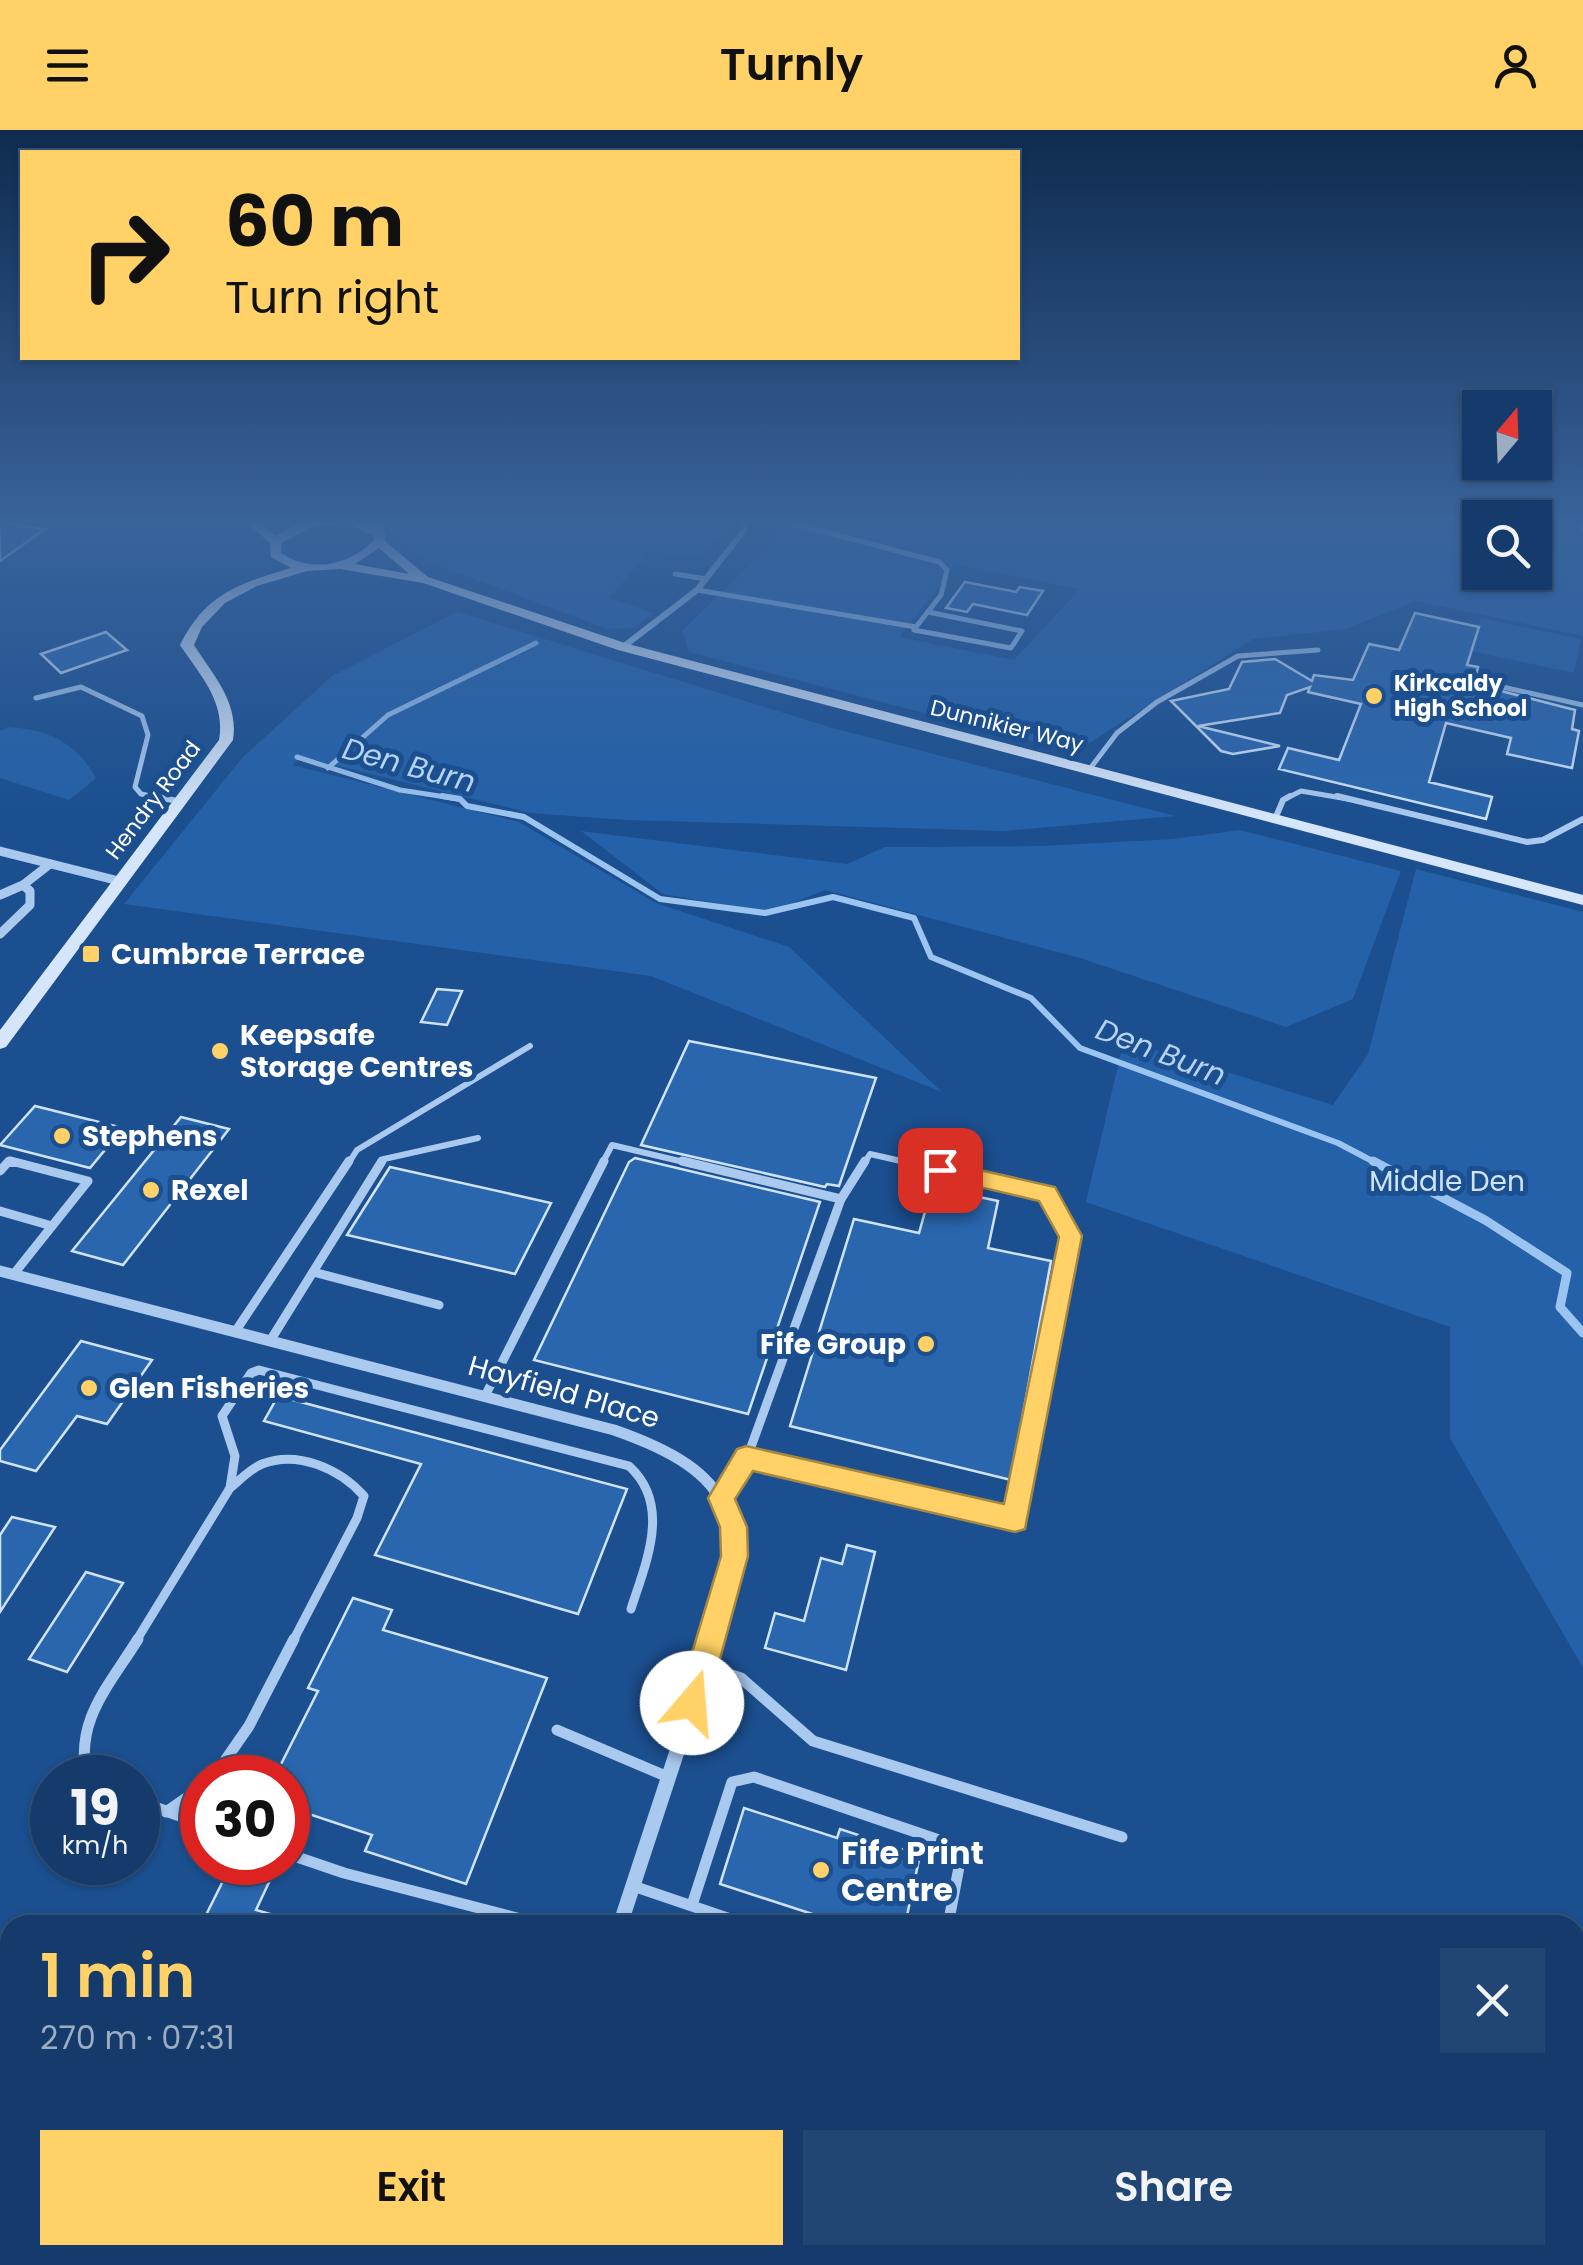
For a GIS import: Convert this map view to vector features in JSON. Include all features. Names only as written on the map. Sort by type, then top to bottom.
[{"type":"main road","name":"Hendry Road","points":[[0,1043],[226,740],[231,724],[223,700],[188,645],[199,619]]},
{"type":"main road","name":"Dunnikier Way","points":[[539,619],[622,647],[1583,900]]},
{"type":"street","points":[[622,647],[659,619]]},
{"type":"street","points":[[0,851],[120,881]]},
{"type":"street","points":[[0,896],[23,885],[50,864]]},
{"type":"street","points":[[0,934],[30,904],[30,891],[23,885]]},
{"type":"street","name":"Hayfield Place","points":[[6,1273],[651,1442],[683,1459],[721,1498],[734,1527],[734,1556],[704,1666],[623,1915]]},
{"type":"lane","points":[[866,619],[916,627]]},
{"type":"lane","points":[[923,619],[914,630],[1011,648],[1022,630],[963,619]]},
{"type":"lane","points":[[1089,770],[1117,733],[1143,712],[1238,656],[1318,650]]},
{"type":"lane","points":[[1498,686],[1583,705]]},
{"type":"lane","points":[[36,698],[81,687],[142,716],[148,736],[135,788],[141,794],[182,802]]},
{"type":"lane","points":[[1275,819],[1284,800],[1302,791],[1316,791],[1527,842],[1542,842],[1565,825],[1583,819]]},
{"type":"lane","points":[[235,1332],[357,1150],[530,1046]]},
{"type":"lane","points":[[270,1341],[384,1159],[478,1138]]},
{"type":"lane","points":[[485,1396],[612,1145],[841,1199]]},
{"type":"lane","points":[[721,1498],[746,1458],[841,1199],[870,1154],[1047,1194],[1070,1236],[1015,1520],[746,1458]]},
{"type":"lane","points":[[0,1171],[10,1160],[88,1182],[6,1273]]},
{"type":"lane","points":[[0,1212],[52,1226]]},
{"type":"lane","points":[[313,1272],[439,1305]]},
{"type":"lane","points":[[82,1755],[85,1725],[230,1488],[235,1472],[233,1438],[222,1428],[222,1416],[251,1374],[259,1370],[629,1466],[644,1475],[652,1492],[653,1522],[631,1608]]},
{"type":"lane","points":[[228,1755],[249,1726],[350,1532],[364,1496],[351,1478],[292,1460],[260,1465],[230,1488]]},
{"type":"lane","points":[[704,1666],[741,1678],[814,1740],[1122,1837]]},
{"type":"lane","points":[[557,1730],[668,1776]]},
{"type":"lane","points":[[692,1905],[732,1782],[754,1777],[939,1840],[959,1867],[950,1915]]},
{"type":"lane","points":[[166,1812],[180,1802]]},
{"type":"lane","points":[[160,1810],[180,1817]]},
{"type":"lane","points":[[310,1861],[506,1915]]},
{"type":"lane","points":[[633,1886],[720,1915]]},
{"type":"green space","points":[[444,619],[478,619],[836,729],[1176,816],[1004,831],[626,820],[530,813],[301,757],[292,765],[519,822],[656,903],[789,947],[942,1092],[651,976],[124,904],[243,757],[332,676]]},
{"type":"green space","points":[[580,619],[646,619],[634,628],[607,629]]},
{"type":"green space","points":[[695,619],[914,619],[899,637],[1014,660],[1052,619],[1372,619],[1346,629],[1253,639],[1075,752],[689,652],[682,631]]},
{"type":"green space","points":[[1481,619],[1581,639],[1574,673],[1471,651]]},
{"type":"green space","points":[[1500,619],[1583,619],[1583,636]]},
{"type":"green space","points":[[8,727],[36,731],[59,740],[79,755],[96,778],[69,800],[0,778],[0,731]]},
{"type":"green space","points":[[1239,830],[1401,871],[1353,999],[1286,1027],[1080,958],[825,890],[770,912],[663,894],[581,831],[847,864],[885,847],[1041,846],[1174,839]]},
{"type":"green space","name":"Middle Den","points":[[1416,869],[1583,912],[1583,1668],[1450,1438],[1450,1327],[1086,1202],[1124,1040],[1333,1105],[1368,1054]]},
{"type":"building","points":[[1413,619],[1441,619],[1479,627],[1467,665],[1478,667],[1474,684],[1575,710],[1572,729],[1579,731],[1572,768],[1507,754],[1511,738],[1446,723],[1429,782],[1492,797],[1486,819],[1279,769],[1288,748],[1339,760],[1361,704],[1308,692],[1310,687],[1287,695],[1280,713],[1198,726],[1280,746],[1233,754],[1221,751],[1171,701],[1229,689],[1242,662],[1275,659],[1312,681],[1314,675],[1353,680],[1369,644],[1399,650]]},
{"type":"building","points":[[106,632],[127,650],[61,673],[41,654]]},
{"type":"building","points":[[437,989],[462,991],[447,1025],[421,1022]]},
{"type":"building","points":[[689,1041],[876,1078],[839,1186],[825,1187],[641,1145]]},
{"type":"building","name":"Stephens","points":[[35,1106],[123,1128],[90,1168],[0,1145]]},
{"type":"building","name":"Rexel","points":[[181,1117],[229,1129],[123,1265],[72,1251]]},
{"type":"building","name":"Fife Group","points":[[635,1158],[820,1202],[748,1414],[534,1360],[629,1162]]},
{"type":"building","points":[[390,1167],[551,1203],[515,1274],[347,1235]]},
{"type":"building","name":"Fife Group","points":[[932,1187],[998,1201],[988,1248],[1051,1261],[1011,1480],[790,1426],[854,1219],[919,1233]]},
{"type":"building","name":"Glen Fisheries","points":[[81,1341],[152,1360],[107,1424],[77,1416],[36,1471],[0,1461],[0,1450]]},
{"type":"building","points":[[278,1396],[627,1489],[578,1614],[375,1555],[421,1464],[264,1421]]},
{"type":"building","points":[[12,1517],[55,1527],[0,1612],[0,1535]]},
{"type":"building","points":[[847,1545],[875,1552],[846,1670],[765,1648],[775,1613],[804,1621],[821,1558],[842,1564]]},
{"type":"building","points":[[86,1572],[123,1583],[67,1672],[29,1659]]},
{"type":"building","points":[[353,1598],[392,1610],[383,1630],[547,1678],[466,1884],[365,1851],[372,1835],[310,1814],[310,1755],[286,1755],[318,1691],[308,1688]]},
{"type":"building","name":"Fife Print Centre","points":[[744,1808],[837,1838],[840,1829],[920,1855],[907,1915],[815,1915],[720,1884]]},
{"type":"building","points":[[221,1885],[268,1885],[256,1910],[274,1915],[206,1915]]},
{"type":"waterway","points":[[329,767],[388,715],[536,643]]},
{"type":"waterway","name":"Den Burn","points":[[297,757],[329,767]]},
{"type":"waterway","name":"Den Burn","points":[[329,767],[400,790],[459,799]]},
{"type":"waterway","name":"Den Burn","points":[[442,796],[460,799],[467,806],[524,817],[660,899],[765,913],[833,897],[914,918],[931,957],[1031,998],[1080,1048],[1338,1143],[1378,1164]]},
{"type":"waterway","name":"Den Burn","points":[[1373,1161],[1485,1220],[1567,1273],[1560,1307],[1583,1333]]},
{"type":"place","name":"Kirkcaldy High School","points":[[1374,696]]},
{"type":"place","name":"Cumbrae Terrace","points":[[91,954]]},
{"type":"place","name":"Keepsafe Storage Centres","points":[[220,1051]]},
{"type":"place","name":"Stephens","points":[[62,1136]]},
{"type":"place","name":"Rexel","points":[[151,1190]]},
{"type":"place","name":"Fife Group","points":[[926,1344]]},
{"type":"place","name":"Glen Fisheries","points":[[89,1388]]},
{"type":"place","name":"Fife Print Centre","points":[[821,1870]]},
{"type":"route","points":[[692,1703],[717,1627],[734,1556],[734,1527],[721,1498],[746,1458],[1015,1520],[1070,1236],[1047,1194],[940,1170]]}]
